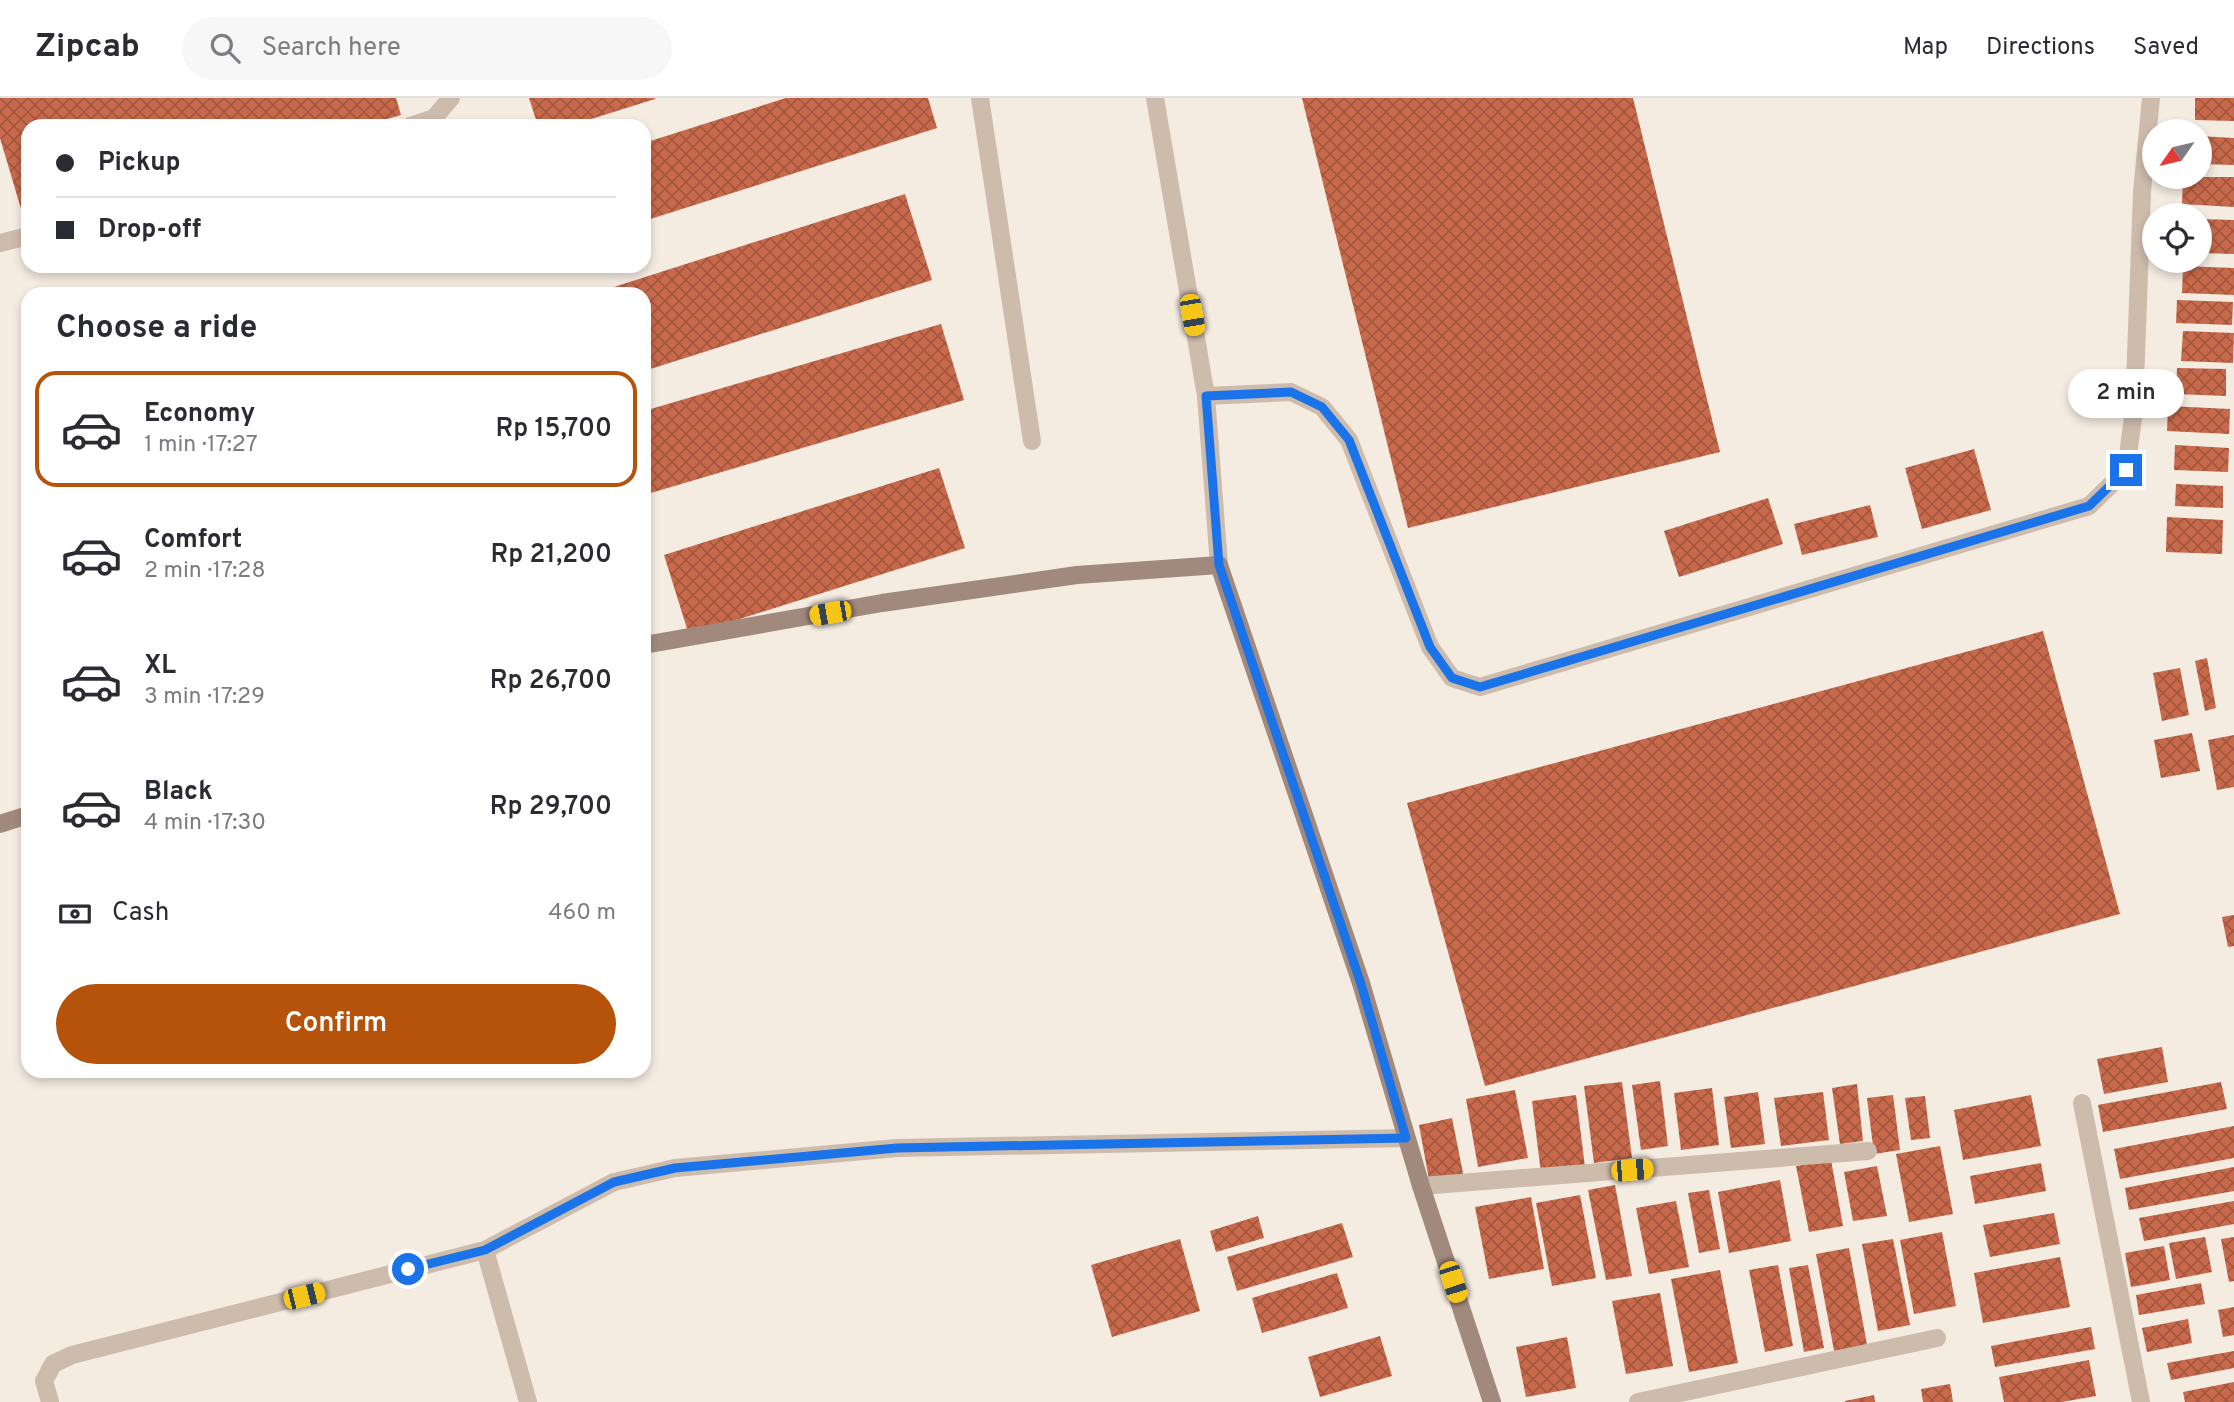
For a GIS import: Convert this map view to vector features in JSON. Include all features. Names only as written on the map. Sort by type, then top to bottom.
[{"type":"main road","points":[[651,644],[882,603],[1077,575],[1219,565],[1376,1035],[1421,1186],[1492,1402]]},
{"type":"main road","points":[[0,824],[21,817]]},
{"type":"street","points":[[431,119],[451,98]]},
{"type":"street","points":[[980,98],[1032,441]]},
{"type":"street","points":[[1155,98],[1206,396],[1219,565]]},
{"type":"street","points":[[1206,396],[1291,392],[1322,407],[1349,440],[1430,647],[1452,678],[1480,687],[2089,506],[2126,470],[2134,410],[2143,192],[2151,98]]},
{"type":"street","points":[[0,243],[21,238]]},
{"type":"street","points":[[2082,1103],[2140,1402]]},
{"type":"street","points":[[50,1402],[44,1381],[53,1364],[72,1355],[485,1250],[614,1182],[675,1168],[897,1148],[1406,1138]]},
{"type":"street","points":[[1421,1186],[1868,1151]]},
{"type":"street","points":[[485,1250],[528,1402]]},
{"type":"street","points":[[1638,1402],[1937,1338]]},
{"type":"building","points":[[0,98],[396,98],[401,115],[387,119],[21,119],[21,209],[0,138]]},
{"type":"building","points":[[529,98],[655,98],[591,119],[536,119]]},
{"type":"building","points":[[786,98],[928,98],[937,128],[651,219],[651,141]]},
{"type":"building","points":[[1302,98],[1633,98],[1720,452],[1408,528]]},
{"type":"building","points":[[2195,98],[2234,98],[2234,121],[2195,119]]},
{"type":"building","points":[[2212,137],[2234,138],[2234,165],[2212,164]]},
{"type":"building","points":[[2212,177],[2234,177],[2234,207],[2212,206],[2212,203],[2182,203],[2183,189],[2212,189]]},
{"type":"building","points":[[905,194],[932,280],[651,369],[651,287],[614,287]]},
{"type":"building","points":[[2212,219],[2234,220],[2234,254],[2212,253]]},
{"type":"building","points":[[2212,267],[2234,268],[2234,295],[2182,293],[2183,273],[2212,273]]},
{"type":"building","points":[[2177,300],[2233,302],[2232,325],[2176,323]]},
{"type":"building","points":[[941,324],[964,400],[651,493],[651,409]]},
{"type":"building","points":[[2183,331],[2234,333],[2233,363],[2181,361]]},
{"type":"building","points":[[2177,368],[2226,369],[2226,396],[2176,394]]},
{"type":"building","points":[[2168,406],[2230,409],[2229,434],[2167,431]]},
{"type":"building","points":[[2175,445],[2229,448],[2228,472],[2174,470]]},
{"type":"building","points":[[1974,449],[1991,510],[1922,529],[1905,468]]},
{"type":"building","points":[[939,468],[965,548],[689,635],[664,555]]},
{"type":"building","points":[[2176,484],[2223,486],[2223,508],[2175,506]]},
{"type":"building","points":[[1768,498],[1783,544],[1679,577],[1664,531]]},
{"type":"building","points":[[1870,505],[1878,537],[1802,555],[1794,524]]},
{"type":"building","points":[[2167,517],[2223,520],[2222,554],[2166,552]]},
{"type":"building","points":[[2043,631],[2120,914],[1485,1086],[1407,803]]},
{"type":"building","points":[[2207,658],[2216,708],[2205,711],[2195,661]]},
{"type":"building","points":[[2180,668],[2189,715],[2162,721],[2153,673]]},
{"type":"building","points":[[2192,733],[2200,771],[2161,778],[2154,740]]},
{"type":"building","points":[[2234,735],[2234,787],[2217,790],[2208,740]]},
{"type":"building","points":[[2234,915],[2234,946],[2228,947],[2222,917]]},
{"type":"building","points":[[2162,1047],[2168,1082],[2104,1094],[2097,1059]]},
{"type":"building","points":[[1660,1081],[1668,1146],[1641,1150],[1632,1085]]},
{"type":"building","points":[[1622,1082],[1632,1158],[1594,1163],[1584,1086]]},
{"type":"building","points":[[2221,1082],[2227,1109],[2103,1132],[2098,1105]]},
{"type":"building","points":[[1857,1084],[1863,1141],[1840,1144],[1832,1088]]},
{"type":"building","points":[[1712,1088],[1719,1145],[1681,1150],[1674,1093]]},
{"type":"building","points":[[1515,1090],[1528,1158],[1478,1167],[1466,1099]]},
{"type":"building","points":[[1758,1092],[1765,1144],[1731,1148],[1724,1097]]},
{"type":"building","points":[[1823,1092],[1829,1140],[1781,1146],[1774,1098]]},
{"type":"building","points":[[1576,1095],[1585,1167],[1541,1173],[1532,1101]]},
{"type":"building","points":[[1893,1095],[1900,1150],[1874,1154],[1867,1098]]},
{"type":"building","points":[[2031,1095],[2041,1146],[1963,1160],[1954,1110]]},
{"type":"building","points":[[1925,1096],[1930,1138],[1911,1140],[1905,1098]]},
{"type":"building","points":[[1452,1118],[1464,1178],[1430,1185],[1419,1125]]},
{"type":"building","points":[[2234,1126],[2234,1158],[2120,1179],[2114,1149]]},
{"type":"building","points":[[1940,1146],[1953,1214],[1909,1222],[1896,1154]]},
{"type":"building","points":[[1831,1160],[1843,1226],[1809,1232],[1796,1166]]},
{"type":"building","points":[[2041,1163],[2046,1191],[1975,1204],[1970,1176]]},
{"type":"building","points":[[1877,1166],[1887,1216],[1853,1221],[1844,1172]]},
{"type":"building","points":[[2234,1167],[2234,1191],[2129,1210],[2125,1188]]},
{"type":"building","points":[[1780,1180],[1791,1241],[1729,1253],[1718,1192]]},
{"type":"building","points":[[1615,1185],[1632,1276],[1606,1280],[1588,1190]]},
{"type":"building","points":[[1709,1190],[1720,1249],[1699,1253],[1688,1193]]},
{"type":"building","points":[[1580,1195],[1596,1278],[1552,1286],[1536,1203]]},
{"type":"building","points":[[1531,1197],[1544,1269],[1489,1279],[1475,1207]]},
{"type":"building","points":[[1676,1201],[1689,1267],[1649,1274],[1636,1208]]},
{"type":"building","points":[[2234,1201],[2234,1224],[2144,1241],[2139,1218]]},
{"type":"building","points":[[2054,1213],[2060,1244],[1990,1257],[1983,1225]]},
{"type":"building","points":[[1258,1216],[1264,1238],[1216,1252],[1210,1231]]},
{"type":"building","points":[[1342,1223],[1353,1257],[1237,1291],[1227,1257]]},
{"type":"building","points":[[1942,1232],[1956,1306],[1914,1314],[1900,1240]]},
{"type":"building","points":[[2205,1237],[2212,1272],[2176,1279],[2169,1243]]},
{"type":"building","points":[[2234,1237],[2234,1281],[2229,1282],[2221,1239]]},
{"type":"building","points":[[1180,1239],[1200,1311],[1112,1337],[1091,1265]]},
{"type":"building","points":[[1893,1239],[1910,1325],[1878,1331],[1862,1244]]},
{"type":"building","points":[[2164,1246],[2170,1280],[2131,1287],[2125,1253]]},
{"type":"building","points":[[1849,1248],[1868,1350],[1835,1356],[1816,1254]]},
{"type":"building","points":[[2060,1257],[2070,1307],[1983,1323],[1974,1273]]},
{"type":"building","points":[[1778,1265],[1793,1346],[1765,1352],[1749,1270]]},
{"type":"building","points":[[1808,1265],[1824,1348],[1804,1352],[1789,1268]]},
{"type":"building","points":[[1720,1270],[1738,1363],[1689,1372],[1671,1279]]},
{"type":"building","points":[[1337,1273],[1348,1308],[1262,1333],[1252,1298]]},
{"type":"building","points":[[2201,1283],[2205,1304],[2139,1315],[2136,1295]]},
{"type":"building","points":[[1660,1293],[1673,1366],[1626,1374],[1612,1301]]},
{"type":"building","points":[[2234,1307],[2234,1335],[2223,1337],[2218,1310]]},
{"type":"building","points":[[2188,1319],[2192,1343],[2147,1352],[2142,1328]]},
{"type":"building","points":[[2091,1327],[2095,1349],[1995,1367],[1991,1346]]},
{"type":"building","points":[[1380,1336],[1392,1376],[1320,1397],[1308,1357]]},
{"type":"building","points":[[1567,1337],[1576,1388],[1526,1397],[1516,1347]]},
{"type":"building","points":[[2234,1351],[2234,1368],[2171,1380],[2167,1363]]},
{"type":"building","points":[[2089,1360],[2096,1396],[2062,1402],[2004,1402],[1999,1377]]},
{"type":"building","points":[[2234,1382],[2234,1402],[2185,1402],[2183,1392]]},
{"type":"building","points":[[1950,1384],[1953,1402],[1923,1402],[1921,1389]]},
{"type":"building","points":[[1874,1395],[1875,1402],[1845,1402],[1845,1401]]},
{"type":"route","points":[[408,1269],[485,1250],[614,1182],[675,1168],[897,1148],[1406,1138],[1361,984],[1219,565],[1206,396],[1291,392],[1322,407],[1349,440],[1430,647],[1452,678],[1480,687],[2089,506],[2126,470]]}]
